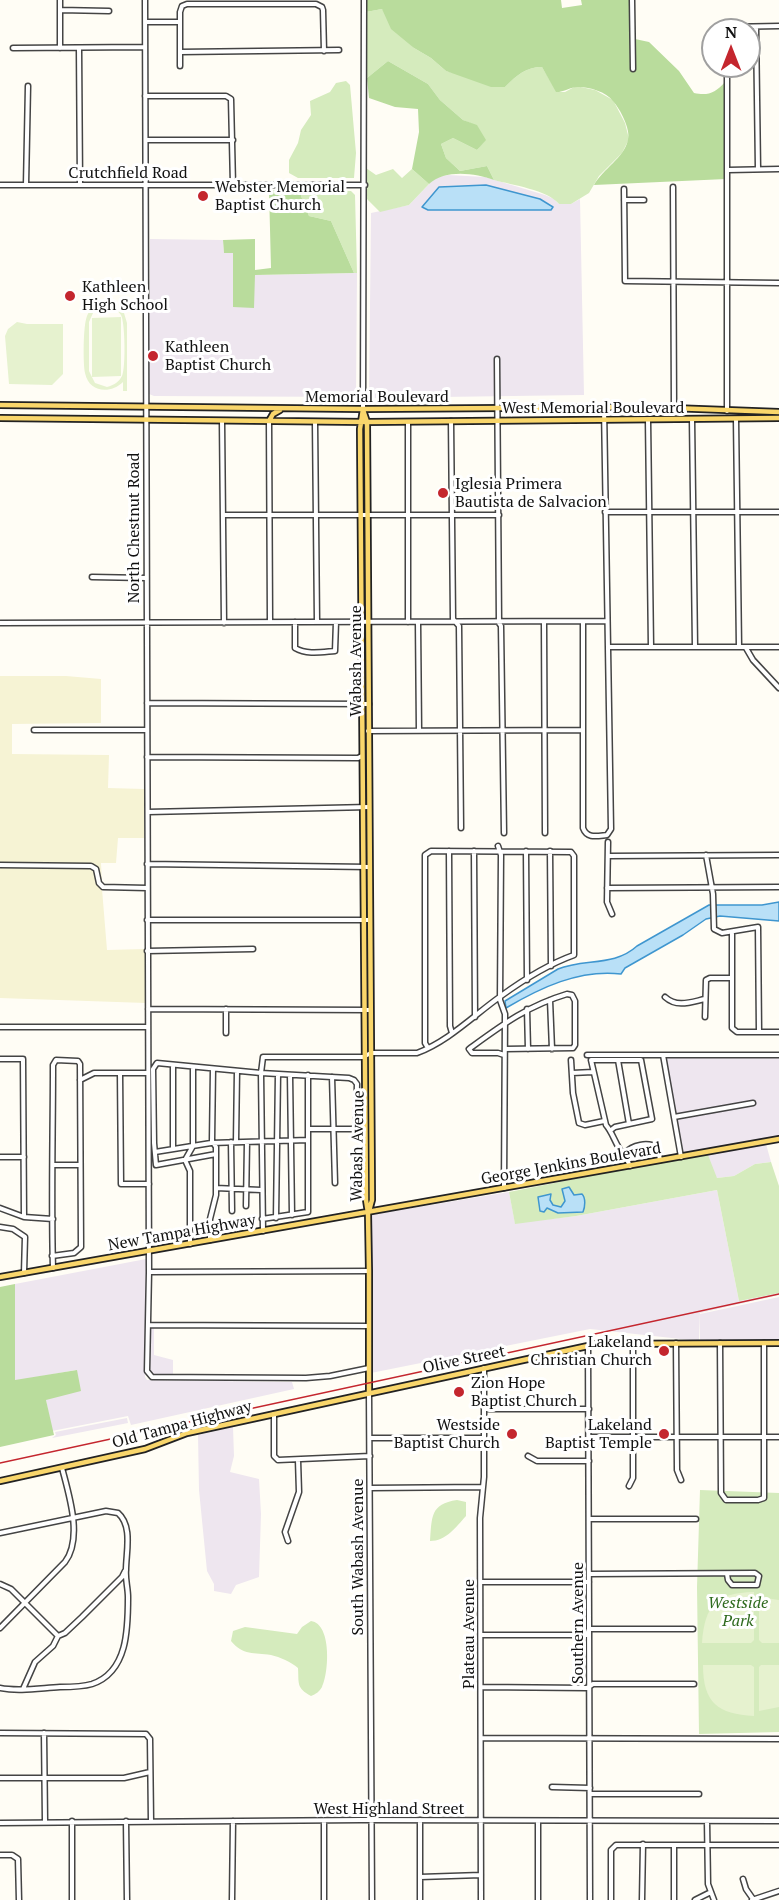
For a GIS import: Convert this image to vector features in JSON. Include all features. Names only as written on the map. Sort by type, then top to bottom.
[{"type":"main road","name":"Memorial Boulevard","points":[[0,405],[363,410],[604,407],[779,412]]},
{"type":"main road","points":[[269,421],[273,414],[282,409]]},
{"type":"main road","name":"Wabash Avenue","points":[[363,410],[360,422],[362,920],[364,1110],[368,1213]]},
{"type":"main road","name":"Wabash Avenue","points":[[363,410],[367,422],[369,704],[372,1200],[368,1213]]},
{"type":"main road","points":[[768,419],[779,412]]},
{"type":"main road","name":"Memorial Boulevard","points":[[0,418],[408,422]]},
{"type":"main road","name":"West Memorial Boulevard","points":[[408,422],[779,418]]},
{"type":"main road","points":[[364,1110],[371,1110]]},
{"type":"main road","name":"George Jenkins Boulevard","points":[[368,1213],[779,1139]]},
{"type":"main road","name":"New Tampa Highway","points":[[0,1277],[368,1213]]},
{"type":"main road","name":"South Wabash Avenue","points":[[368,1213],[369,1393]]},
{"type":"main road","name":"Olive Street","points":[[369,1393],[588,1346],[633,1343],[779,1343]]},
{"type":"main road","name":"Old Tampa Highway","points":[[0,1481],[145,1449],[187,1433],[369,1393]]},
{"type":"street","points":[[60,0],[60,48]]},
{"type":"street","name":"North Chestnut Road","points":[[145,0],[148,1374],[152,1377],[322,1377],[369,1368]]},
{"type":"street","points":[[363,410],[364,0]]},
{"type":"street","points":[[632,0],[633,69]]},
{"type":"street","points":[[180,66],[180,8],[187,4],[316,4],[323,10],[324,51]]},
{"type":"street","points":[[60,10],[109,11]]},
{"type":"street","points":[[145,22],[180,22]]},
{"type":"street","points":[[761,27],[779,26]]},
{"type":"street","points":[[13,48],[145,47]]},
{"type":"street","points":[[79,48],[80,185]]},
{"type":"street","points":[[180,52],[339,50]]},
{"type":"street","points":[[727,78],[727,411]]},
{"type":"street","points":[[757,78],[758,169]]},
{"type":"street","points":[[26,185],[27,86]]},
{"type":"street","points":[[146,96],[229,97],[232,102],[233,185]]},
{"type":"street","points":[[146,140],[233,140]]},
{"type":"street","points":[[728,170],[779,169]]},
{"type":"street","name":"Crutchfield Road","points":[[0,185],[365,185]]},
{"type":"street","points":[[673,187],[674,408]]},
{"type":"street","points":[[624,189],[625,281],[779,283]]},
{"type":"street","points":[[624,200],[644,200]]},
{"type":"street","points":[[497,359],[499,622],[501,626],[504,833]]},
{"type":"street","points":[[583,622],[583,828],[592,836],[607,835],[611,829],[604,407]]},
{"type":"street","points":[[692,419],[694,647]]},
{"type":"street","points":[[736,419],[739,647]]},
{"type":"street","points":[[648,420],[651,647]]},
{"type":"street","points":[[222,421],[224,623]]},
{"type":"street","points":[[269,421],[270,622]]},
{"type":"street","points":[[451,421],[453,619],[459,626],[461,828]]},
{"type":"street","points":[[315,422],[317,622]]},
{"type":"street","points":[[408,422],[408,622]]},
{"type":"street","points":[[605,512],[779,512]]},
{"type":"street","points":[[224,515],[499,515]]},
{"type":"street","points":[[92,577],[146,578]]},
{"type":"street","points":[[0,623],[606,621]]},
{"type":"street","points":[[295,622],[296,648],[315,652],[335,651],[336,622]]},
{"type":"street","points":[[418,622],[419,731]]},
{"type":"street","points":[[544,622],[545,833]]},
{"type":"street","points":[[609,647],[779,647]]},
{"type":"street","points":[[745,648],[779,688]]},
{"type":"street","points":[[147,703],[369,704]]},
{"type":"street","points":[[34,730],[147,730]]},
{"type":"street","points":[[362,731],[583,730]]},
{"type":"street","points":[[147,757],[358,758],[362,756]]},
{"type":"street","points":[[147,812],[369,807]]},
{"type":"street","points":[[608,842],[607,902],[612,914]]},
{"type":"street","points":[[498,846],[500,851],[501,996],[505,1024],[504,1189]]},
{"type":"street","points":[[263,1232],[262,1059],[265,1057],[363,1057],[371,1053],[417,1053],[428,1048],[452,1033],[501,996],[551,966],[574,956],[574,856],[572,853],[431,851],[426,854],[425,1043],[428,1048]]},
{"type":"street","points":[[449,851],[450,1026],[452,1033]]},
{"type":"street","points":[[474,851],[475,1017]]},
{"type":"street","points":[[526,851],[527,981]]},
{"type":"street","points":[[550,851],[551,966]]},
{"type":"street","points":[[706,855],[712,888],[714,929],[718,932],[732,932],[758,927],[759,1032]]},
{"type":"street","points":[[608,856],[779,855]]},
{"type":"street","points":[[147,864],[369,867]]},
{"type":"street","points":[[0,865],[91,866],[96,869],[99,884],[103,887],[147,888]]},
{"type":"street","points":[[607,888],[779,887]]},
{"type":"street","points":[[147,920],[369,920]]},
{"type":"street","points":[[732,932],[733,1030],[737,1032],[779,1032]]},
{"type":"street","points":[[147,951],[253,949]]},
{"type":"street","points":[[705,1017],[705,984],[708,978],[732,978]]},
{"type":"street","points":[[504,1055],[472,1053],[469,1048],[527,1009],[569,994],[574,1000],[574,1047],[570,1049],[505,1049]]},
{"type":"street","points":[[665,998],[675,1003],[690,1003],[705,999]]},
{"type":"street","points":[[550,1000],[552,1049]]},
{"type":"street","points":[[148,1009],[370,1010]]},
{"type":"street","points":[[226,1009],[226,1033]]},
{"type":"street","points":[[527,1009],[528,1049]]},
{"type":"street","points":[[0,1027],[148,1027]]},
{"type":"street","points":[[587,1055],[779,1055]]},
{"type":"street","points":[[663,1055],[681,1156]]},
{"type":"street","points":[[0,1059],[23,1059],[24,1216]]},
{"type":"street","points":[[52,1256],[75,1253],[80,1249],[80,1064],[78,1061],[58,1060],[52,1065],[52,1256],[53,1268]]},
{"type":"street","points":[[571,1060],[579,1123],[585,1125],[604,1121]]},
{"type":"street","points":[[611,1130],[652,1119],[641,1060],[591,1060],[604,1121],[630,1166]]},
{"type":"street","points":[[618,1060],[629,1124]]},
{"type":"street","points":[[216,1154],[156,1165],[153,1070],[156,1064],[355,1080],[357,1084],[357,1124],[353,1129],[308,1129]]},
{"type":"street","points":[[173,1065],[173,1149]]},
{"type":"street","points":[[185,1160],[193,1146],[193,1067]]},
{"type":"street","points":[[210,1240],[210,1219],[216,1188],[216,1154],[212,1141],[213,1069]]},
{"type":"street","points":[[232,1211],[231,1188],[237,1071]]},
{"type":"street","points":[[572,1073],[593,1072]]},
{"type":"street","points":[[80,1080],[94,1073],[148,1073]]},
{"type":"street","points":[[120,1073],[121,1184],[149,1184]]},
{"type":"street","points":[[276,1218],[278,1074]]},
{"type":"street","points":[[290,1075],[291,1215]]},
{"type":"street","points":[[262,1219],[308,1211],[308,1076]]},
{"type":"street","points":[[332,1077],[335,1183]]},
{"type":"street","points":[[674,1117],[753,1103]]},
{"type":"street","points":[[155,1152],[214,1143],[308,1140]]},
{"type":"street","points":[[246,1142],[246,1206]]},
{"type":"street","points":[[624,1153],[630,1148],[651,1144],[657,1148],[660,1160]]},
{"type":"street","points":[[0,1156],[24,1157]]},
{"type":"street","points":[[185,1160],[190,1171],[190,1244]]},
{"type":"street","points":[[53,1165],[80,1165]]},
{"type":"street","points":[[216,1188],[261,1190]]},
{"type":"street","points":[[0,1208],[24,1216],[53,1219]]},
{"type":"street","points":[[0,1227],[13,1229],[25,1237],[24,1273]]},
{"type":"street","points":[[149,1272],[369,1271]]},
{"type":"street","points":[[148,1325],[369,1326]]},
{"type":"street","points":[[629,1486],[633,1478],[633,1343]]},
{"type":"street","points":[[676,1343],[676,1470],[681,1480]]},
{"type":"street","points":[[720,1343],[721,1493],[726,1500],[758,1500],[764,1498],[765,1494],[764,1343]]},
{"type":"street","name":"Southern Avenue","points":[[588,1346],[590,1900]]},
{"type":"street","name":"Plateau Avenue","points":[[481,1900],[480,1504],[483,1487],[484,1368]]},
{"type":"street","name":"South Wabash Avenue","points":[[369,1393],[372,1900]]},
{"type":"street","points":[[484,1409],[589,1409]]},
{"type":"street","points":[[274,1414],[274,1456],[281,1461],[370,1456]]},
{"type":"street","points":[[589,1437],[779,1437]]},
{"type":"street","points":[[370,1438],[483,1438]]},
{"type":"street","points":[[528,1456],[537,1461],[589,1461]]},
{"type":"street","points":[[288,1542],[285,1532],[299,1492],[298,1460]]},
{"type":"street","points":[[0,1628],[69,1556],[74,1541],[62,1468]]},
{"type":"street","points":[[370,1488],[483,1487]]},
{"type":"street","points":[[0,1533],[109,1510],[122,1516],[126,1524],[128,1598],[126,1642],[123,1653],[113,1669],[98,1681],[84,1685],[23,1689],[0,1688]]},
{"type":"street","points":[[589,1519],[696,1520]]},
{"type":"street","points":[[23,1689],[32,1665],[53,1646],[58,1636],[65,1633],[82,1617],[126,1571]]},
{"type":"street","points":[[589,1574],[727,1574],[757,1574],[759,1582],[757,1585],[732,1584],[728,1581],[727,1574]]},
{"type":"street","points":[[481,1582],[589,1582]]},
{"type":"street","points":[[0,1584],[11,1589],[58,1636]]},
{"type":"street","points":[[481,1635],[587,1635],[589,1629],[693,1629]]},
{"type":"street","points":[[481,1687],[587,1688],[593,1684],[694,1684]]},
{"type":"street","points":[[0,1733],[144,1733],[150,1739],[151,1821]]},
{"type":"street","points":[[44,1733],[45,1821]]},
{"type":"street","points":[[481,1738],[779,1739]]},
{"type":"street","points":[[0,1778],[124,1778],[150,1772]]},
{"type":"street","points":[[552,1788],[590,1788]]},
{"type":"street","points":[[590,1794],[699,1794]]},
{"type":"street","points":[[420,1820],[420,1900]]},
{"type":"street","name":"West Highland Street","points":[[0,1823],[420,1820],[779,1821]]},
{"type":"street","points":[[72,1821],[72,1900]]},
{"type":"street","points":[[126,1821],[127,1900]]},
{"type":"street","points":[[232,1900],[233,1821]]},
{"type":"street","points":[[324,1821],[324,1900]]},
{"type":"street","points":[[538,1821],[538,1900]]},
{"type":"street","points":[[707,1821],[709,1893],[714,1900]]},
{"type":"street","points":[[611,1900],[612,1848],[618,1844],[779,1845]]},
{"type":"street","points":[[642,1900],[643,1844]]},
{"type":"street","points":[[674,1845],[674,1900]]},
{"type":"street","points":[[0,1855],[12,1855],[18,1859],[19,1900]]},
{"type":"street","points":[[420,1877],[481,1875]]},
{"type":"street","points":[[743,1880],[752,1900],[779,1891]]},
{"type":"street","points":[[695,1900],[709,1893]]},
{"type":"shaded area","points":[[448,175],[485,177],[545,195],[559,204],[571,204],[580,199],[584,395],[369,398],[371,213],[409,205],[438,177]],"holes":[[[486,185],[540,199],[552,205],[551,210],[428,210],[422,207],[442,186]]]},
{"type":"shaded area","points":[[150,239],[223,240],[224,253],[233,253],[234,307],[255,275],[357,273],[356,397],[154,396],[149,394]]},
{"type":"shaded area","points":[[0,676],[66,676],[101,679],[101,723],[12,724],[12,754],[109,755],[108,788],[144,789],[144,838],[118,838],[116,863],[101,863],[102,884],[98,868],[91,864],[0,863]]},
{"type":"shaded area","points":[[0,867],[87,868],[95,871],[97,884],[102,889],[107,950],[145,949],[146,1003],[0,998]]},
{"type":"shaded area","points":[[665,1057],[779,1057],[779,1137],[684,1154],[676,1119],[755,1105],[755,1101],[675,1115]]},
{"type":"shaded area","points":[[766,1144],[771,1162],[755,1164],[734,1176],[717,1178],[685,1158]]},
{"type":"shaded area","points":[[717,1190],[739,1301],[779,1293],[779,1295],[700,1313],[699,1341],[590,1329],[371,1373],[370,1215],[509,1192],[515,1223],[576,1216]]},
{"type":"shaded area","points":[[146,1259],[145,1377],[147,1380],[292,1382],[294,1389],[131,1425],[128,1416],[52,1431],[46,1400],[76,1370],[15,1381],[15,1284]]},
{"type":"shaded area","points":[[779,1297],[779,1340],[700,1340],[700,1314]]},
{"type":"shaded area","points":[[150,1327],[154,1327],[154,1355],[173,1360],[173,1375],[152,1375],[149,1371]]},
{"type":"shaded area","points":[[127,1418],[128,1423],[52,1438],[56,1435],[55,1432]]},
{"type":"shaded area","points":[[233,1427],[234,1456],[230,1472],[259,1479],[261,1514],[259,1577],[236,1585],[231,1594],[214,1591],[214,1584],[207,1571],[199,1490],[198,1435]]},
{"type":"green space","points":[[366,0],[561,0],[562,8],[582,5],[581,0],[630,0],[632,72],[635,71],[635,39],[649,42],[679,71],[694,93],[711,93],[725,82],[726,179],[594,185],[618,158],[626,146],[629,135],[619,109],[610,98],[598,91],[583,87],[556,92],[542,67],[522,72],[505,87],[491,87],[446,71],[391,29],[382,9],[366,12]]},
{"type":"green space","points":[[382,9],[414,48],[431,58],[446,71],[505,87],[522,72],[542,67],[557,92],[565,92],[576,86],[595,90],[613,100],[625,123],[629,139],[622,153],[599,176],[589,193],[571,204],[559,204],[547,195],[494,180],[487,166],[460,171],[446,158],[441,144],[453,138],[477,150],[485,140],[477,126],[463,120],[440,100],[428,84],[388,61],[367,78],[366,12]]},
{"type":"green space","points":[[388,61],[428,84],[440,100],[463,120],[477,125],[486,140],[477,150],[453,138],[441,144],[446,158],[460,171],[487,166],[494,180],[452,174],[429,184],[412,169],[419,132],[418,109],[395,107],[369,98],[367,78]]},
{"type":"green space","points":[[346,81],[350,85],[356,153],[354,178],[298,178],[289,173],[289,160],[298,143],[301,130],[311,115],[310,101],[330,92],[336,83]]},
{"type":"green space","points":[[366,168],[376,175],[393,169],[402,178],[412,169],[429,184],[409,205],[380,212],[366,198]]},
{"type":"green space","points":[[269,190],[301,190],[309,216],[331,221],[354,273],[255,275],[254,308],[233,307],[233,253],[224,253],[223,240],[255,239],[255,270],[271,268]]},
{"type":"green space","points":[[301,190],[351,191],[355,195],[357,273],[354,273],[331,221],[309,216]]},
{"type":"green space","points":[[101,304],[117,306],[124,313],[127,323],[127,391],[123,391],[123,382],[113,388],[101,390],[87,380],[84,361],[86,321],[90,311]],"holes":[[[104,307],[116,310],[121,315],[125,345],[122,376],[116,383],[107,387],[95,383],[89,371],[89,322],[93,313]]]},
{"type":"green space","points":[[121,317],[121,376],[92,377],[92,318]]},
{"type":"green space","points":[[17,322],[63,324],[63,374],[52,385],[9,384],[5,336],[8,329]]},
{"type":"green space","points":[[708,1155],[717,1178],[734,1176],[755,1164],[771,1162],[779,1186],[779,1293],[739,1301],[717,1190],[576,1216],[515,1224],[509,1192]]},
{"type":"green space","points":[[15,1284],[15,1380],[77,1370],[81,1391],[46,1400],[54,1435],[0,1447],[0,1287]]},
{"type":"green space","name":"Westside Park","points":[[700,1490],[779,1493],[779,1732],[699,1734],[697,1587]]},
{"type":"green space","points":[[457,1500],[466,1502],[466,1516],[446,1536],[430,1541],[432,1519],[437,1508]]},
{"type":"green space","points":[[754,1592],[754,1640],[751,1643],[702,1643],[706,1619],[715,1604],[730,1595]]},
{"type":"green space","points":[[759,1597],[779,1600],[779,1643],[762,1643],[759,1640]]},
{"type":"green space","points":[[311,1621],[318,1624],[323,1631],[327,1661],[322,1687],[311,1696],[301,1688],[298,1668],[274,1656],[244,1651],[231,1641],[233,1631],[245,1627],[297,1634]]},
{"type":"green space","points":[[703,1665],[751,1665],[754,1667],[754,1716],[731,1713],[715,1704],[706,1689]]},
{"type":"green space","points":[[779,1665],[779,1707],[759,1711],[759,1667]]},
{"type":"water","points":[[486,185],[540,199],[553,207],[551,210],[428,210],[422,207],[439,187]]},
{"type":"water","points":[[779,902],[779,921],[720,916],[706,919],[625,968],[621,974],[605,973],[575,977],[546,987],[506,1008],[505,1001],[558,969],[619,957],[709,905],[762,905]]},
{"type":"water","points":[[569,1187],[574,1195],[582,1194],[585,1203],[583,1212],[558,1213],[547,1208],[544,1212],[540,1211],[538,1197],[551,1194],[550,1200],[553,1205],[561,1207],[565,1201],[562,1189]]},
{"type":"railway","points":[[0,1463],[779,1294]]},
{"type":"place","name":"Webster Memorial Baptist Church","points":[[203,196]]},
{"type":"place","name":"Kathleen High School","points":[[70,296]]},
{"type":"place","name":"Kathleen Baptist Church","points":[[153,356]]},
{"type":"place","name":"Iglesia Primera Bautista de Salvacion","points":[[443,493]]},
{"type":"place","name":"Lakeland Christian Church","points":[[664,1351]]},
{"type":"place","name":"Zion Hope Baptist Church","points":[[459,1392]]},
{"type":"place","name":"Westside Baptist Church","points":[[512,1434]]},
{"type":"place","name":"Lakeland Baptist Temple","points":[[664,1434]]}]
